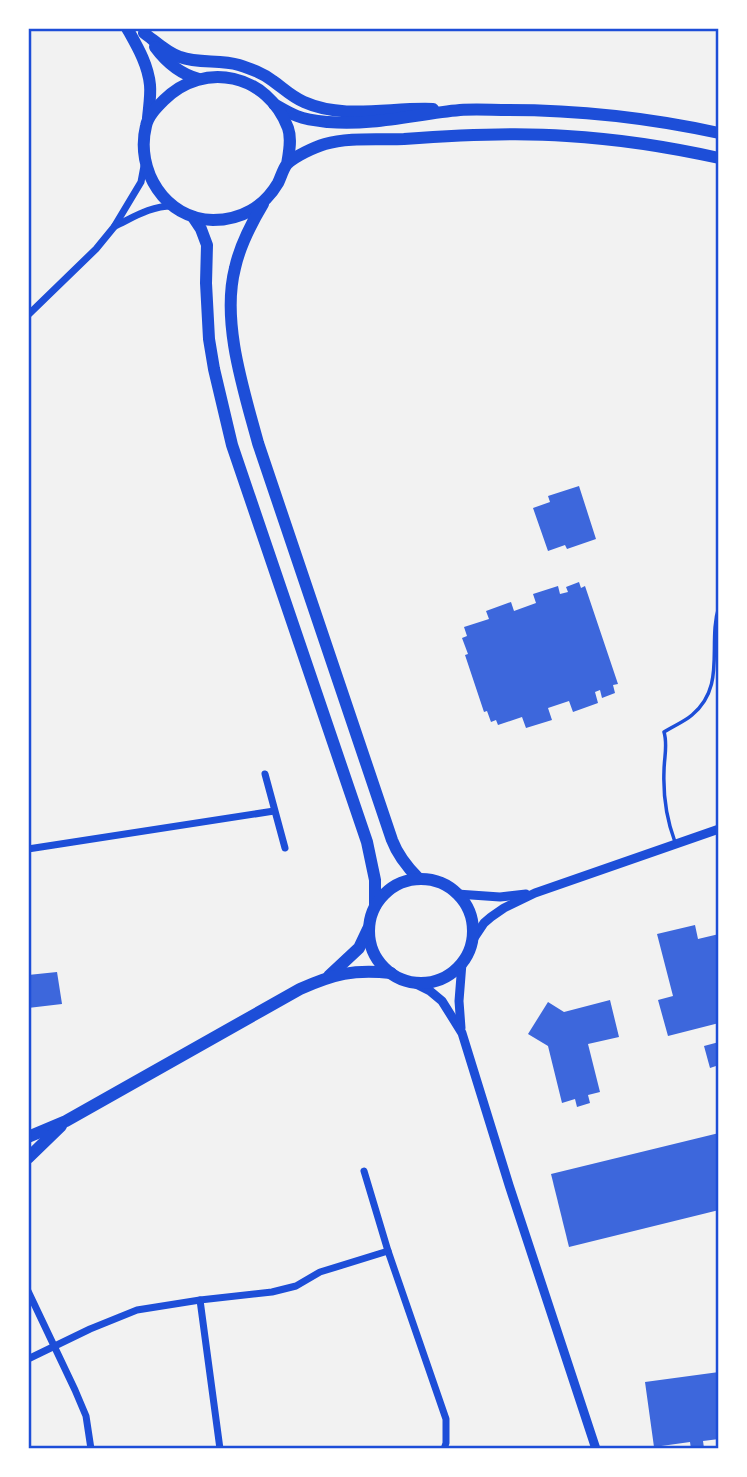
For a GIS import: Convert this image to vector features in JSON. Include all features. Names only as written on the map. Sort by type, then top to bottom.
[{"type":"highway","points":[[127,28],[140,51],[149,76],[148,118],[144,138],[145,162],[150,179],[160,194],[192,217],[201,229],[207,245],[209,339],[232,445],[367,842],[375,880],[375,906],[359,948],[329,976]]},
{"type":"highway","points":[[141,30],[170,64],[199,79]]},
{"type":"highway","points":[[141,30],[179,57],[199,61],[227,61],[253,69],[303,102],[320,108],[369,111],[415,108],[533,110],[596,114],[719,133]]},
{"type":"highway","points":[[148,118],[173,91],[187,83],[216,76],[242,81],[263,93],[273,103],[289,130],[287,164],[242,245],[234,270],[232,321],[244,394],[258,443],[392,840],[408,869],[419,879]]},
{"type":"highway","points":[[273,103],[299,117],[347,123],[393,120],[461,110]]},
{"type":"highway","points":[[287,164],[327,143],[460,135],[580,137],[663,147],[719,158]]},
{"type":"highway","points":[[192,217],[212,220],[231,218],[248,212],[265,201]]},
{"type":"highway","points":[[369,927],[370,942],[381,964],[401,979],[412,982],[425,983],[450,975],[462,963],[472,941],[473,929],[466,905],[457,894],[440,883],[419,879],[404,882],[383,895],[375,906]]},
{"type":"highway","points":[[28,1137],[66,1121],[288,995],[329,976],[365,971],[391,973]]},
{"type":"highway","points":[[28,1158],[66,1121]]},
{"type":"street","points":[[28,315],[88,258],[114,227],[141,182],[145,162]]},
{"type":"street","points":[[114,227],[151,209],[174,206]]},
{"type":"street","points":[[265,774],[285,848]]},
{"type":"street","points":[[28,849],[274,811]]},
{"type":"street","points":[[472,941],[491,917],[534,893],[719,830]]},
{"type":"street","points":[[457,894],[499,898],[534,893]]},
{"type":"street","points":[[462,963],[459,1001],[462,1033],[596,1449]]},
{"type":"street","points":[[412,982],[442,1001],[462,1033]]},
{"type":"street","points":[[364,1171],[388,1251],[446,1419],[444,1449]]},
{"type":"street","points":[[28,1359],[136,1310],[272,1292],[296,1286],[320,1272],[388,1251]]},
{"type":"street","points":[[28,1292],[86,1416],[92,1449]]},
{"type":"street","points":[[200,1300],[220,1449]]},
{"type":"lane","points":[[676,844],[666,818],[663,798],[666,744],[664,732],[693,715],[710,689],[715,674],[713,640],[719,606]]},
{"type":"building","points":[[579,486],[596,539],[567,549],[565,545],[548,551],[533,508],[550,502],[548,496]]},
{"type":"building","points":[[579,582],[581,588],[585,586],[618,684],[613,685],[615,693],[602,698],[600,690],[595,692],[598,703],[573,712],[569,701],[548,708],[552,720],[526,728],[522,717],[498,725],[496,720],[491,722],[487,711],[484,712],[465,655],[468,654],[462,638],[467,636],[464,627],[489,619],[486,611],[511,602],[514,611],[536,603],[533,594],[558,586],[560,594],[568,592],[566,587]]},
{"type":"building","points":[[695,925],[698,939],[719,934],[719,1023],[668,1036],[658,1000],[673,996],[657,934]]},
{"type":"building","points":[[57,972],[62,1004],[28,1008],[28,975]]},
{"type":"building","points":[[610,1000],[619,1037],[588,1044],[600,1092],[588,1095],[590,1103],[577,1107],[575,1099],[562,1103],[548,1046],[528,1034],[548,1002],[564,1012]]},
{"type":"building","points":[[719,1042],[719,1065],[710,1068],[704,1046]]},
{"type":"building","points":[[719,1133],[719,1210],[569,1247],[551,1174]]},
{"type":"building","points":[[719,1372],[719,1439],[703,1441],[704,1448],[691,1449],[690,1442],[654,1447],[645,1382]]}]
